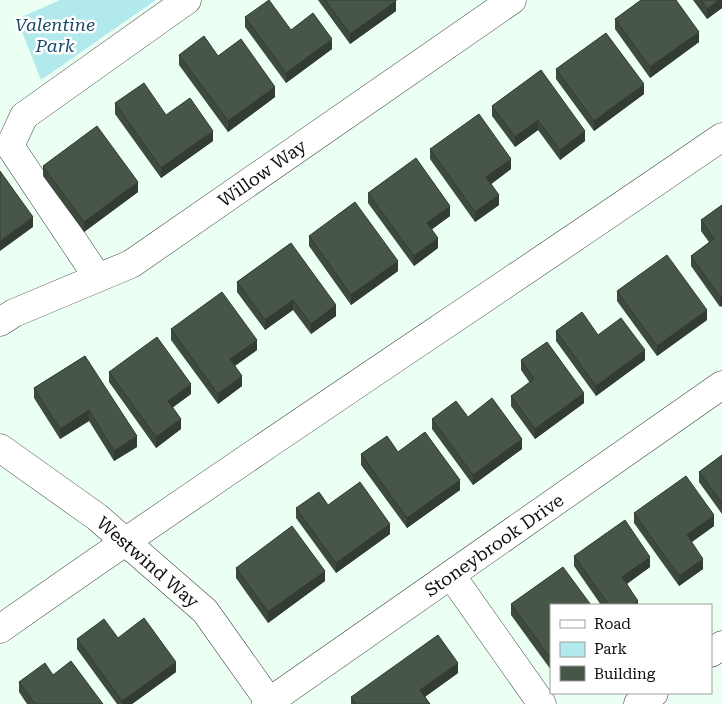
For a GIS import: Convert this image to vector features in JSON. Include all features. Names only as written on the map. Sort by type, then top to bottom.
[{"type":"street","points":[[98,278],[10,146],[24,116],[187,0]]},
{"type":"street","name":"Willow Way","points":[[0,322],[14,313],[131,264],[512,0]]},
{"type":"street","points":[[0,629],[124,541],[498,291],[722,137]]},
{"type":"street","name":"Stoneybrook Drive","points":[[269,703],[722,385]]},
{"type":"street","name":"Westwind Way","points":[[0,448],[97,518],[205,611],[269,703]]},
{"type":"street","points":[[450,575],[542,704]]},
{"type":"street","points":[[638,704],[653,694]]},
{"type":"green space","name":"Valentine Park","points":[[60,0],[156,0],[41,80],[17,19]]},
{"type":"building","points":[[269,0],[291,30],[313,13],[332,39],[286,73],[245,17]]},
{"type":"building","points":[[325,0],[396,0],[396,1],[350,34]]},
{"type":"building","points":[[641,0],[676,0],[699,32],[650,67],[615,19]]},
{"type":"building","points":[[701,0],[719,0],[707,9]]},
{"type":"building","points":[[606,33],[644,84],[594,121],[556,69]]},
{"type":"building","points":[[204,36],[218,56],[241,39],[275,87],[228,121],[179,55]]},
{"type":"building","points":[[541,70],[585,131],[560,150],[538,120],[515,137],[492,106]]},
{"type":"building","points":[[144,83],[166,115],[190,98],[213,131],[161,168],[115,103]]},
{"type":"building","points":[[479,114],[511,159],[486,177],[499,195],[475,212],[430,149]]},
{"type":"building","points":[[97,126],[138,182],[84,222],[43,166]]},
{"type":"building","points":[[416,158],[450,206],[427,223],[438,238],[414,256],[368,193]]},
{"type":"building","points":[[0,171],[33,217],[0,241]]},
{"type":"building","points":[[355,202],[398,261],[351,295],[309,236]]},
{"type":"building","points":[[722,205],[722,296],[720,297],[691,256],[714,239],[701,220]]},
{"type":"building","points":[[291,243],[336,305],[311,324],[293,300],[265,320],[237,282]]},
{"type":"building","points":[[667,255],[707,310],[657,346],[617,291]]},
{"type":"building","points":[[222,292],[257,340],[230,359],[242,376],[218,394],[171,329]]},
{"type":"building","points":[[582,312],[598,335],[621,318],[645,350],[596,386],[556,331]]},
{"type":"building","points":[[157,337],[191,384],[168,401],[181,419],[156,437],[109,372]]},
{"type":"building","points":[[547,342],[584,393],[535,429],[511,396],[534,379],[521,360]]},
{"type":"building","points":[[85,356],[137,436],[114,451],[89,410],[60,429],[34,388]]},
{"type":"building","points":[[492,398],[522,439],[473,475],[432,419],[456,401],[468,417]]},
{"type":"building","points":[[425,432],[460,480],[407,518],[361,454],[387,436],[398,452]]},
{"type":"building","points":[[722,455],[722,503],[699,472]]},
{"type":"building","points":[[686,476],[714,515],[687,535],[703,559],[679,576],[634,513]]},
{"type":"building","points":[[360,482],[390,524],[336,563],[296,508],[319,492],[328,505]]},
{"type":"building","points":[[625,520],[650,557],[622,577],[638,601],[634,604],[608,604],[574,556]]},
{"type":"building","points":[[292,526],[325,571],[268,612],[236,568]]},
{"type":"building","points":[[563,567],[590,604],[550,604],[550,658],[511,604]]},
{"type":"building","points":[[144,618],[176,662],[122,701],[77,639],[104,619],[118,638]]},
{"type":"building","points":[[438,635],[458,663],[420,690],[430,704],[356,704],[351,697]]},
{"type":"building","points":[[71,661],[103,704],[35,704],[19,682],[45,663],[53,675]]}]
